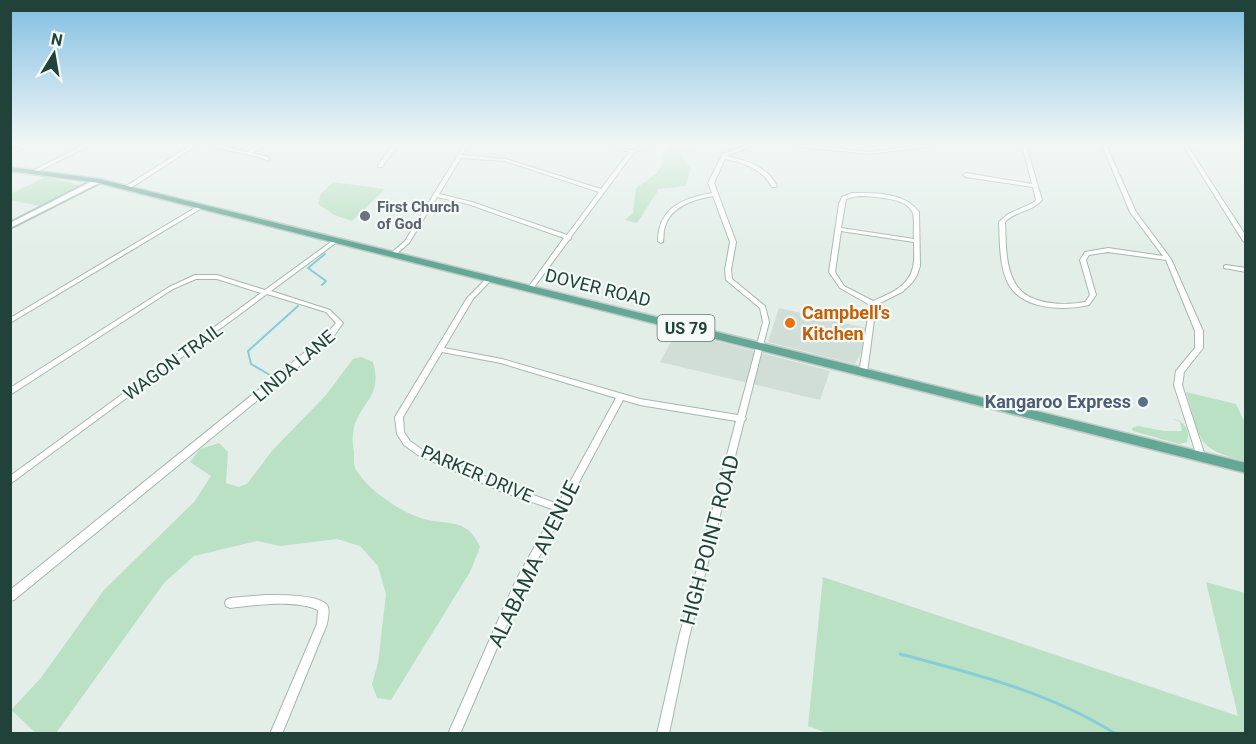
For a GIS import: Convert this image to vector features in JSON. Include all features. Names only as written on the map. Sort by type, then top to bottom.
[{"type":"main road","name":"DOVER ROAD","points":[[91,180],[1245,468]]},
{"type":"main road","points":[[10,226],[99,181]]},
{"type":"street","points":[[126,188],[141,180]]},
{"type":"street","points":[[392,255],[407,242],[445,180]]},
{"type":"street","points":[[568,180],[603,191]]},
{"type":"street","points":[[530,289],[611,180]]},
{"type":"street","points":[[662,241],[661,230],[674,208],[683,202],[714,194],[711,180]]},
{"type":"street","points":[[772,180],[774,186]]},
{"type":"street","points":[[996,180],[1036,186]]},
{"type":"street","points":[[1034,180],[1039,200],[1033,207],[1008,216],[1002,222],[1010,280],[1018,292],[1036,301],[1060,306],[1087,304],[1093,295],[1084,256],[1100,249],[1168,259]]},
{"type":"street","points":[[1119,180],[1132,212],[1168,259],[1200,336],[1199,348],[1180,371],[1178,380],[1200,456]]},
{"type":"street","points":[[1207,180],[1245,241]]},
{"type":"street","name":"HIGH POINT ROAD","points":[[663,734],[684,637],[761,347],[766,313],[759,304],[729,280],[728,270],[733,242],[714,194]]},
{"type":"street","points":[[436,195],[470,203],[569,238]]},
{"type":"street","points":[[849,195],[897,200],[909,204],[916,210],[917,266],[913,276],[897,294],[873,304],[842,287],[834,277],[843,201],[849,195]]},
{"type":"street","points":[[10,321],[200,207]]},
{"type":"street","points":[[838,229],[917,242]]},
{"type":"street","name":"WAGON TRAIL","points":[[10,481],[335,240]]},
{"type":"street","points":[[1226,267],[1245,270]]},
{"type":"street","name":"LINDA LANE","points":[[10,392],[188,279],[213,276],[328,311],[340,320],[339,326],[293,368],[10,597]]},
{"type":"street","name":"PARKER DRIVE","points":[[489,279],[470,298],[399,417],[400,432],[407,443],[421,453],[503,488],[560,508]]},
{"type":"street","points":[[863,373],[873,304]]},
{"type":"street","points":[[439,349],[502,361],[620,397],[742,419]]},
{"type":"street","name":"ALABAMA AVENUE","points":[[454,734],[520,583],[620,397]]},
{"type":"street","points":[[230,603],[248,600],[304,601],[318,604],[323,608],[322,624],[276,734]]},
{"type":"shaded area","points":[[779,308],[866,328],[863,349],[855,364],[768,342]]},
{"type":"shaded area","points":[[677,331],[830,371],[820,400],[660,362]]},
{"type":"green space","points":[[40,180],[57,180],[83,186],[39,206],[11,200],[10,194]]},
{"type":"green space","points":[[648,180],[687,180],[685,186],[659,189],[637,223],[625,220],[633,213],[636,188]]},
{"type":"green space","points":[[333,182],[385,189],[352,221],[334,215],[318,204],[321,194]]},
{"type":"green space","points":[[361,357],[373,362],[375,385],[355,424],[353,441],[356,470],[368,485],[392,504],[418,517],[461,526],[468,530],[480,547],[470,572],[391,700],[377,698],[372,684],[378,663],[386,594],[378,566],[360,546],[337,539],[280,546],[257,541],[194,556],[164,583],[56,733],[36,733],[11,710],[40,679],[104,590],[194,502],[211,476],[190,462],[200,449],[219,443],[228,452],[226,483],[239,487],[247,484],[271,452],[326,395],[353,359]]},
{"type":"green space","points":[[1186,392],[1236,404],[1245,423],[1245,461],[1216,451],[1202,440]]},
{"type":"green space","points":[[1180,422],[1186,427],[1187,442],[1179,444],[1133,431],[1132,428],[1138,426],[1164,431],[1182,431]]},
{"type":"green space","points":[[823,577],[1238,716],[1206,582],[1245,593],[1245,733],[830,734],[808,726]]},
{"type":"waterway","points":[[322,285],[326,281],[308,268],[325,254]]},
{"type":"waterway","points":[[270,375],[251,364],[248,351],[298,306]]},
{"type":"waterway","points":[[900,654],[1011,686],[1065,707],[1116,734]]},
{"type":"place","name":"First Church of God","points":[[365,216]]},
{"type":"place","name":"Campbell's Kitchen","points":[[790,323]]},
{"type":"place","name":"Kangaroo Express","points":[[1143,402]]}]
